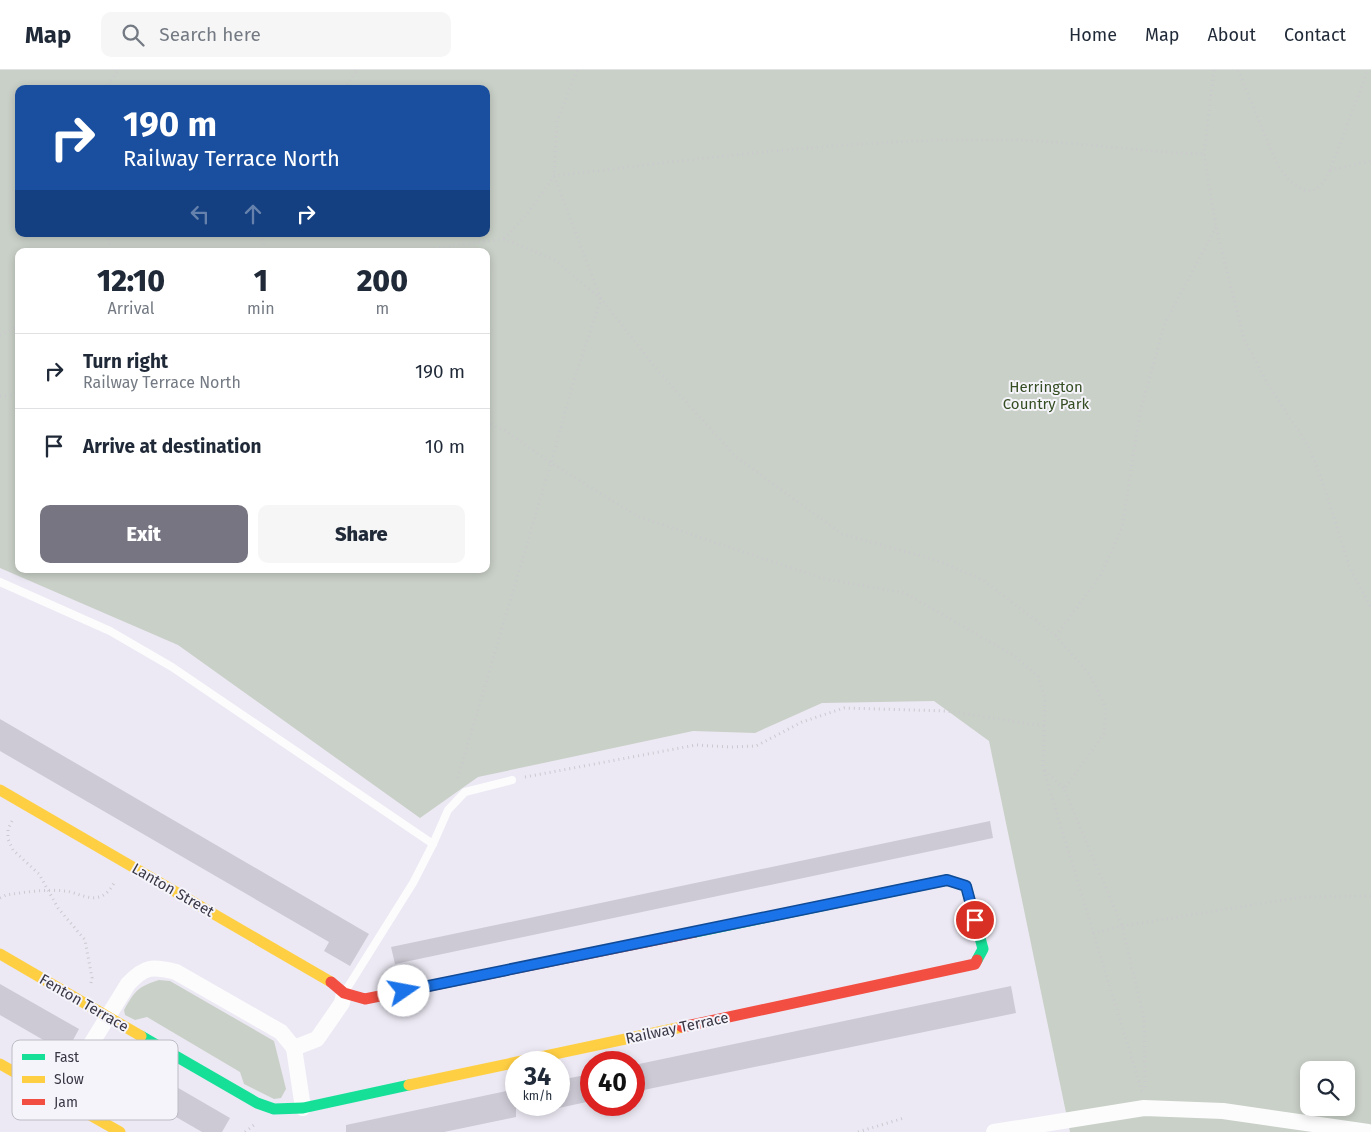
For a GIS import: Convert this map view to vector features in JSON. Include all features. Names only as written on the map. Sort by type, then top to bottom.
[{"type":"street","name":"Lanton Street","points":[[0,790],[330,981],[344,994]]},
{"type":"street","name":"Railway Terrace","points":[[303,1108],[975,964],[983,949],[966,886],[947,880],[365,999],[344,994]]},
{"type":"street","name":"Fenton Terrace","points":[[0,954],[149,1040]]},
{"type":"street","points":[[93,1040],[128,984],[140,971],[159,968],[176,972],[281,1032],[294,1048],[303,1108]]},
{"type":"street","points":[[294,1048],[317,1039],[342,1003],[344,994]]},
{"type":"street","name":"Fenton Terrace","points":[[178,1057],[257,1103],[274,1108],[303,1108]]},
{"type":"street","points":[[0,1064],[12,1071]]},
{"type":"street","points":[[994,1132],[1144,1105],[1223,1111],[1368,1132]]},
{"type":"street","points":[[99,1120],[120,1132]]},
{"type":"lane","points":[[0,582],[110,631],[172,667],[433,844]]},
{"type":"lane","points":[[344,994],[413,883],[448,810],[465,792],[512,780]]},
{"type":"path","points":[[108,85],[118,70]]},
{"type":"path","points":[[347,85],[358,70]]},
{"type":"path","points":[[456,782],[575,377],[601,299],[554,176],[557,121],[576,70]]},
{"type":"path","points":[[1214,70],[1204,154],[1216,227],[1244,339],[1266,381],[1310,449],[1326,492],[1349,566],[1371,608]]},
{"type":"path","points":[[1238,70],[1277,164],[1290,181],[1303,190],[1313,191],[1324,182],[1330,170],[1368,70]]},
{"type":"path","points":[[504,239],[527,214],[554,176],[776,151],[909,142],[1015,140],[1110,146],[1170,153],[1204,154]]},
{"type":"path","points":[[1330,170],[1371,161]]},
{"type":"path","points":[[1056,636],[1100,576],[1122,528],[1140,412],[1164,323],[1216,227]]},
{"type":"path","points":[[436,248],[504,239],[555,260],[601,299],[659,372],[735,456],[842,534],[936,560],[983,580],[1056,636],[1090,675],[1106,708],[1104,734],[1064,789]]},
{"type":"path","points":[[0,335],[15,328]]},
{"type":"path","points":[[0,396],[15,394]]},
{"type":"path","points":[[490,424],[506,431],[551,463],[640,517],[825,579],[905,593],[1013,655],[1038,676],[1045,699],[1043,768],[1144,1105]]},
{"type":"path","points":[[512,780],[696,745],[756,746],[802,722],[844,708],[948,711],[1044,726]]},
{"type":"path","points":[[1043,768],[1064,789],[1122,926],[1144,1018],[1144,1105]]},
{"type":"path","points":[[22,803],[8,829],[8,838],[13,850],[39,874],[58,908],[84,940],[92,978],[82,1002]]},
{"type":"path","points":[[0,898],[6,895],[48,891],[66,891],[87,897],[100,897],[108,891],[126,863]]},
{"type":"path","points":[[1093,933],[1122,926],[1301,897],[1371,896]]},
{"type":"path","points":[[858,1132],[904,1118]]},
{"type":"green space","name":"Herrington Country Park","points":[[0,70],[1371,70],[1371,1132],[1070,1132],[989,741],[934,701],[822,703],[755,733],[693,731],[478,777],[420,818],[178,645],[0,568]]},
{"type":"green space","points":[[159,980],[170,981],[274,1041],[286,1089],[281,1098],[274,1099],[244,1084],[240,1072],[147,1017],[135,1020],[125,1015],[124,1010],[137,990]]},
{"type":"building","points":[[0,719],[369,934],[350,966],[324,951],[329,942],[0,751]]},
{"type":"building","points":[[990,821],[993,838],[395,964],[391,947]]},
{"type":"building","points":[[0,984],[79,1029],[73,1040],[43,1040],[0,1015]]},
{"type":"building","points":[[1011,986],[1016,1013],[645,1090],[645,1063]]},
{"type":"building","points":[[580,1076],[580,1103],[570,1106],[570,1078]]},
{"type":"building","points":[[178,1088],[230,1118],[222,1132],[202,1132],[178,1118]]},
{"type":"building","points":[[505,1091],[505,1116],[516,1116],[444,1132],[346,1132],[346,1125]]},
{"type":"traffic: fast","points":[[695,932],[947,880],[966,886],[983,949],[977,960]]},
{"type":"traffic: fast","points":[[141,1036],[148,1040]]},
{"type":"traffic: fast","points":[[178,1057],[257,1103],[274,1109],[303,1108],[409,1085]]},
{"type":"traffic: slow","points":[[0,790],[331,982]]},
{"type":"traffic: slow","points":[[0,954],[141,1036]]},
{"type":"traffic: slow","points":[[409,1085],[682,1027]]},
{"type":"traffic: slow","points":[[0,1064],[12,1071]]},
{"type":"traffic: slow","points":[[99,1120],[120,1132]]},
{"type":"traffic: jam","points":[[331,982],[344,993],[365,999],[695,932]]},
{"type":"traffic: jam","points":[[682,1027],[975,964],[977,960]]},
{"type":"route","points":[[404,991],[947,880],[966,886],[975,920]]}]
